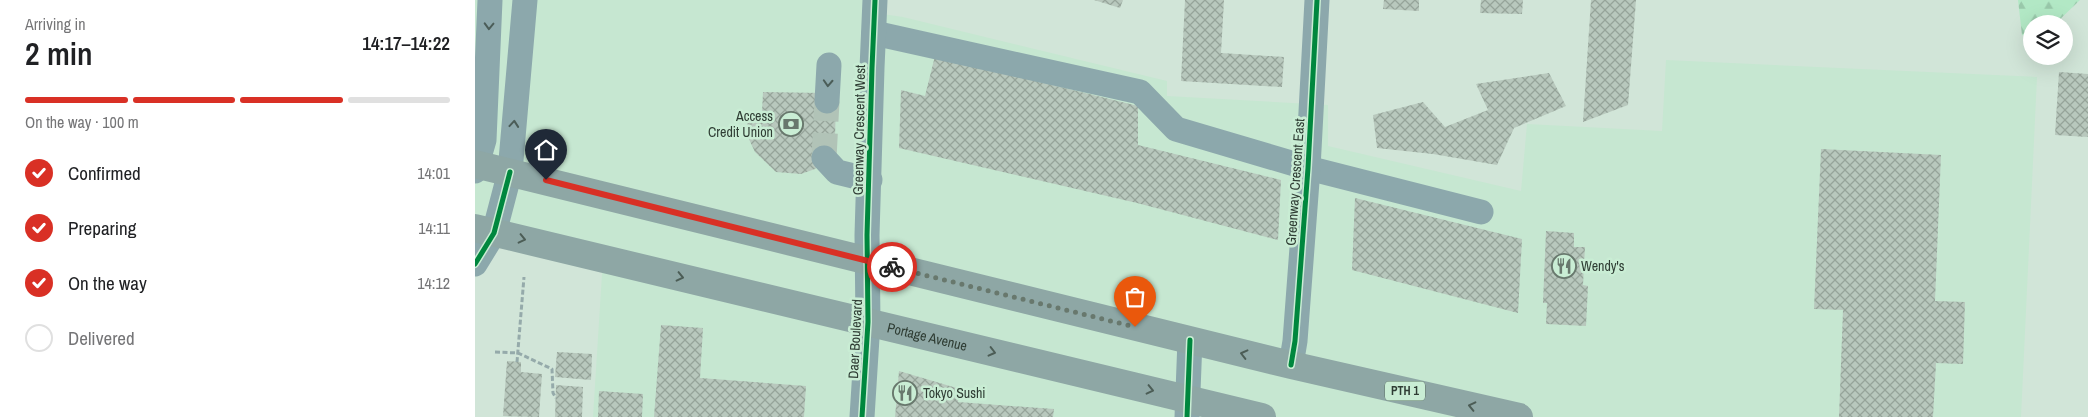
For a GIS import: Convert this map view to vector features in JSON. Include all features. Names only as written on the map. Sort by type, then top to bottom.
[{"type":"highway","name":"PTH 1","points":[[476,166],[510,172],[1291,365],[1519,417]]},
{"type":"highway","name":"Portage Avenue","points":[[485,230],[869,322],[1187,408],[1262,417]]},
{"type":"street","points":[[476,166],[484,140],[490,0]]},
{"type":"street","points":[[475,264],[485,230],[510,172],[525,0]]},
{"type":"street","name":"Greenway Crescent West","points":[[869,261],[867,235],[875,0]]},
{"type":"street","name":"Greenway Crescent East","points":[[1291,365],[1295,341],[1308,168],[1313,0]]},
{"type":"street","points":[[874,32],[1140,92],[1176,129],[1308,168],[1481,212]]},
{"type":"street","points":[[475,84],[488,52]]},
{"type":"street","points":[[827,101],[829,65]]},
{"type":"street","points":[[825,158],[837,172],[870,180]]},
{"type":"street","name":"Daer Boulevard","points":[[862,417],[869,322],[869,261]]},
{"type":"street","points":[[1187,408],[1190,340]]},
{"type":"path","points":[[517,362],[524,277]]},
{"type":"path","points":[[495,352],[518,353],[551,369],[553,393],[556,398]]},
{"type":"shaded area","points":[[475,0],[876,0],[875,13],[903,17],[1167,81],[1167,96],[1328,105],[1328,146],[1521,191],[1527,124],[1662,131],[1666,60],[2037,77],[2021,417],[593,417],[603,258],[475,228]]},
{"type":"green space","points":[[2018,0],[2080,0],[2064,15],[2023,15],[2022,35]]},
{"type":"building","points":[[1094,0],[1123,0],[1120,8]]},
{"type":"building","points":[[1185,0],[1224,0],[1221,53],[1284,57],[1282,87],[1181,81]]},
{"type":"building","points":[[1384,0],[1419,0],[1419,11],[1383,9]]},
{"type":"building","points":[[1481,0],[1523,0],[1522,14],[1480,13]]},
{"type":"building","points":[[1591,0],[1636,0],[1628,105],[1583,122]]},
{"type":"building","points":[[935,56],[1138,106],[1138,145],[1281,180],[1278,240],[1137,203],[899,148],[901,90],[925,96]]},
{"type":"building","points":[[2059,72],[2088,74],[2088,137],[2055,135]]},
{"type":"building","points":[[1549,73],[1566,106],[1514,128],[1497,165],[1433,154],[1377,148],[1373,115],[1423,102],[1445,127],[1488,110],[1476,84]]},
{"type":"building","name":"Access Credit Union","points":[[763,92],[822,93],[836,101],[835,137],[826,156],[815,169],[801,174],[776,172],[755,152],[747,135],[747,112],[762,112]]},
{"type":"building","points":[[1821,149],[1941,155],[1935,301],[1965,302],[1963,364],[1936,363],[1933,417],[1839,417],[1843,310],[1814,309]]},
{"type":"building","points":[[1355,198],[1522,239],[1518,313],[1352,270]]},
{"type":"building","name":"Wendy's","points":[[1546,231],[1574,233],[1574,247],[1585,247],[1583,285],[1588,286],[1586,326],[1546,324],[1547,303],[1543,303]]},
{"type":"building","points":[[661,325],[703,328],[700,378],[806,386],[804,417],[654,417]]},
{"type":"building","points":[[557,352],[592,354],[591,380],[555,377]]},
{"type":"building","points":[[507,361],[521,362],[521,372],[542,374],[539,417],[503,416]]},
{"type":"building","points":[[899,371],[960,389],[958,402],[1054,409],[1053,417],[895,417]]},
{"type":"building","points":[[556,385],[583,387],[582,417],[555,417]]},
{"type":"building","points":[[599,391],[643,394],[642,417],[598,417]]},
{"type":"tunnel","points":[[824,158],[827,101]]},
{"type":"cycle path","points":[[862,417],[868,322],[867,235],[875,0]]},
{"type":"cycle path","points":[[1291,365],[1295,341],[1308,168],[1317,0]]},
{"type":"cycle path","points":[[475,264],[494,233],[510,172]]},
{"type":"cycle path","points":[[1187,417],[1190,340]]},
{"type":"way so far","points":[[892,267],[1135,327]]},
{"type":"place","name":"Access Credit Union","points":[[791,124]]},
{"type":"place","name":"Wendy's","points":[[1564,266]]},
{"type":"place","name":"Tokyo Sushi","points":[[905,393]]},
{"type":"route","points":[[546,180],[892,267]]}]
